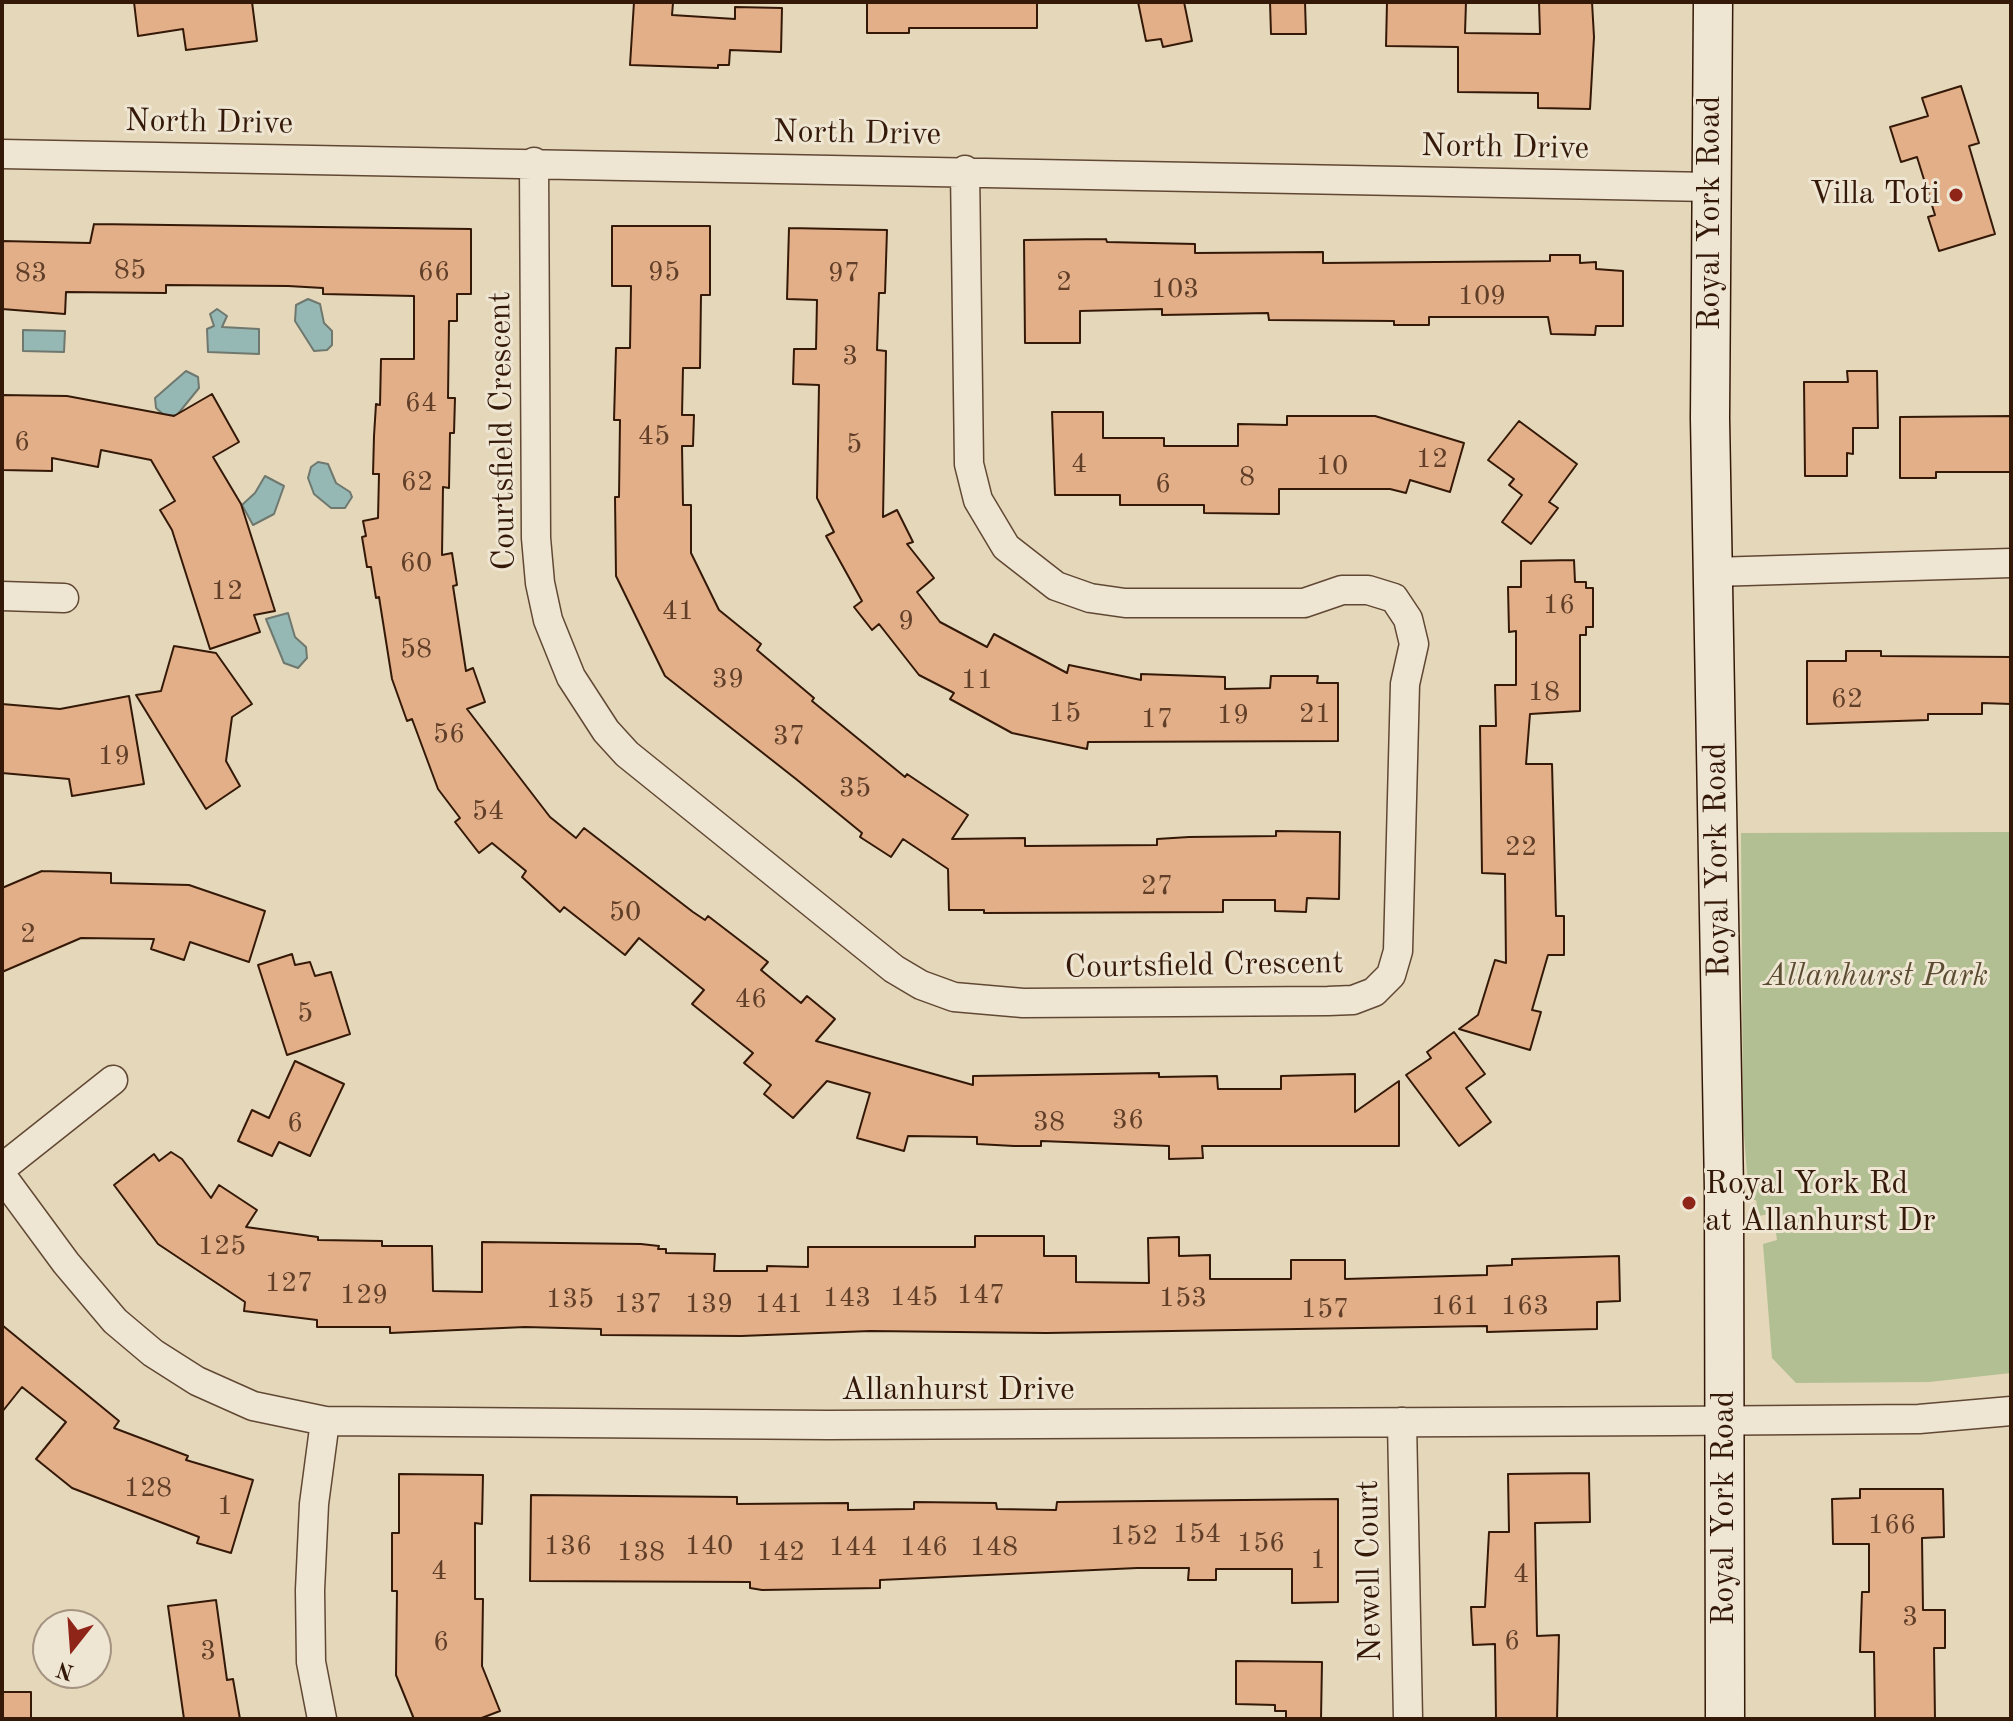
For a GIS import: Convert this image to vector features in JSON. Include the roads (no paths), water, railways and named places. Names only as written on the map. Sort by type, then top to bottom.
[{"type":"main road","name":"Royal York Road","points":[[1713,2],[1710,187],[1725,1719]]},
{"type":"street","name":"North Drive","points":[[2,154],[965,170],[1710,187]]},
{"type":"street","name":"Courtsfield Crescent","points":[[534,162],[536,538],[540,583],[548,620],[571,677],[606,731],[627,754],[894,969],[921,985],[954,997],[1023,1003],[1353,1000],[1374,992],[1391,975],[1398,951],[1405,684],[1414,644],[1408,619],[1394,598],[1368,590],[1342,590],[1304,603],[1125,603],[1090,598],[1056,586],[1006,547],[978,500],[969,464],[965,170]]},
{"type":"street","points":[[1713,572],[2011,563]]},
{"type":"street","points":[[2,596],[64,598]]},
{"type":"street","points":[[2,1168],[113,1080]]},
{"type":"street","name":"Allanhurst Drive","points":[[2,1176],[115,1321],[153,1353],[197,1381],[253,1406],[325,1421],[767,1425],[1919,1419],[2011,1411]]},
{"type":"street","points":[[322,1719],[311,1662],[310,1590],[314,1504],[325,1421]]},
{"type":"street","name":"Newell Court","points":[[1402,1422],[1408,1719]]},
{"type":"water","points":[[308,299],[320,304],[324,323],[332,331],[332,345],[327,350],[314,351],[295,321],[296,305]]},
{"type":"water","points":[[217,309],[227,316],[222,327],[259,329],[259,354],[208,352],[207,329],[214,326],[210,314]]},
{"type":"water","points":[[23,330],[65,331],[64,352],[23,351]]},
{"type":"water","points":[[186,371],[198,377],[199,388],[177,415],[165,416],[156,408],[155,398]]},
{"type":"water","points":[[318,462],[328,464],[336,483],[350,492],[352,497],[345,508],[331,508],[314,494],[308,478],[311,467]]},
{"type":"water","points":[[265,476],[284,486],[274,514],[253,525],[242,505],[255,493]]},
{"type":"water","points":[[288,613],[295,637],[306,647],[307,658],[298,668],[284,663],[266,619]]},
{"type":"place","name":"Villa Toti","points":[[1956,195]]},
{"type":"place","name":"Royal York Rd at Allanhurst Dr","points":[[1689,1203]]},
{"type":"park label","name":"Allanhurst Park","points":[[1876,977]]}]
